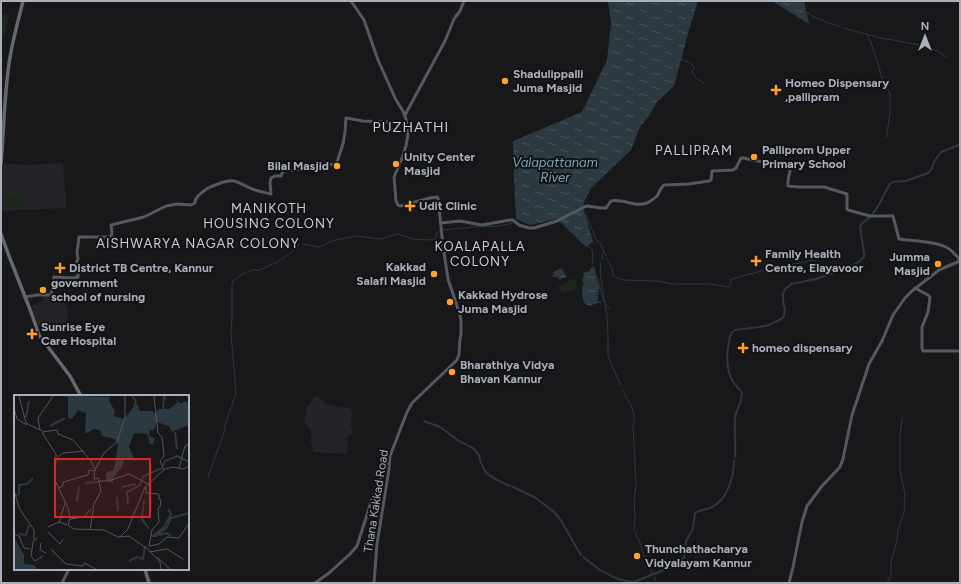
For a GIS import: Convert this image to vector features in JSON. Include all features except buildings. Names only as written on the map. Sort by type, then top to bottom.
[{"type":"highway","points":[[1,152],[7,64],[14,28],[22,1]]},
{"type":"highway","points":[[1,163],[9,65],[22,1]]},
{"type":"highway","points":[[1,230],[3,240]]},
{"type":"highway","points":[[1,234],[39,338],[66,373],[79,395]]},
{"type":"highway","points":[[146,570],[150,583]]},
{"type":"main road","name":"Thana Kakkad Road","points":[[351,1],[364,20],[378,60],[396,100],[405,115],[408,134],[401,162],[394,177],[396,201],[400,206],[437,197],[448,280],[461,322],[459,354],[457,360],[412,403],[390,456],[377,544],[374,583]]},
{"type":"main road","points":[[405,115],[445,41],[454,19],[460,11],[464,1]]},
{"type":"main road","points":[[24,298],[37,295],[51,295],[54,277],[78,277],[78,272],[75,268],[78,258],[77,253],[79,237],[111,237],[112,232],[110,225],[144,217],[166,206],[177,204],[191,205],[195,203],[198,195],[206,188],[225,181],[230,180],[239,182],[254,190],[271,194],[271,178],[281,176],[283,171],[306,168],[315,165],[336,165],[343,144],[346,118],[406,123]]},
{"type":"main road","points":[[441,223],[460,221],[482,225],[511,220],[532,228],[557,221],[584,207],[589,206],[606,208],[609,202],[615,200],[637,204],[647,203],[657,196],[664,185],[689,184],[709,181],[711,180],[712,171],[733,170],[736,168],[741,158],[743,158],[758,162],[791,166],[787,183],[788,186],[824,188],[847,194],[847,210],[863,215],[893,216],[899,239],[946,247],[954,253],[960,261],[939,270],[915,288],[905,298],[894,314],[880,346],[870,364],[852,415],[840,467],[822,486],[807,506],[789,583]]},
{"type":"main road","points":[[915,288],[930,297],[928,312],[922,328],[923,351],[960,351]]},
{"type":"main road","points":[[315,583],[329,573],[357,546],[372,499],[390,456]]},
{"type":"main road","points":[[62,583],[68,570]]},
{"type":"shaded area","points":[[1,15],[9,15],[4,36],[1,37]]},
{"type":"shaded area","points":[[63,163],[65,208],[1,211],[2,164],[30,165]]},
{"type":"shaded area","points":[[23,195],[23,207],[4,208],[4,196]]},
{"type":"shaded area","points":[[574,278],[578,288],[562,294],[558,286]]},
{"type":"shaded area","points":[[44,296],[57,296],[68,307],[67,324],[38,326],[32,305],[41,302]]},
{"type":"shaded area","points":[[316,395],[326,404],[350,408],[352,412],[351,426],[353,434],[348,436],[347,454],[314,452],[311,443],[311,430],[304,422],[307,407]]},
{"type":"water","name":"Valapattanam River","points":[[608,1],[698,1],[674,86],[656,103],[649,116],[640,127],[631,150],[591,188],[585,200],[583,207],[593,242],[586,247],[557,219],[530,225],[516,219],[513,141],[582,112],[607,60],[611,23]]},
{"type":"water","points":[[772,1],[804,1],[809,24]]},
{"type":"water","points":[[594,266],[599,287],[598,295],[594,296],[598,296],[598,302],[601,301],[601,303],[589,306],[584,303],[583,298],[583,273],[590,271],[590,269]]},
{"type":"water","points":[[562,268],[567,276],[566,277],[559,280],[559,278],[552,276],[554,275],[553,272]]},
{"type":"waterway","points":[[806,12],[816,18],[840,27]]},
{"type":"waterway","points":[[843,28],[881,38],[920,45],[937,51],[948,58]]},
{"type":"waterway","points":[[867,35],[877,60],[882,78],[890,94],[890,113],[887,133]]},
{"type":"waterway","points":[[680,59],[691,63],[694,68],[692,73],[696,78],[704,83]]},
{"type":"waterway","points":[[735,457],[735,418],[742,393],[734,383],[729,371],[727,358],[731,333],[735,330],[769,325],[783,318],[785,309],[783,294],[785,289],[791,284],[816,279],[848,268],[860,261],[864,257],[860,226],[871,217],[890,184],[893,182],[906,181],[928,173],[941,152],[959,145]]},
{"type":"waterway","points":[[585,216],[586,215],[595,237],[606,256]]},
{"type":"waterway","points":[[443,230],[499,226],[513,223]]},
{"type":"waterway","points":[[303,244],[319,247],[332,241],[356,236],[380,239],[398,234],[413,239],[428,240],[436,239],[436,234],[440,231]]},
{"type":"waterway","points":[[247,272],[256,269],[257,271],[275,263],[286,257],[300,244]]},
{"type":"waterway","points":[[587,245],[592,250],[593,264]]},
{"type":"waterway","points":[[602,260],[603,251]]},
{"type":"waterway","points":[[607,259],[612,268],[613,276],[624,280],[657,281],[672,284]]},
{"type":"waterway","points":[[673,284],[709,284],[729,287],[732,279],[765,270],[819,259]]},
{"type":"waterway","points":[[601,263],[600,273],[607,316],[608,335]]},
{"type":"waterway","points":[[225,425],[236,393],[231,335],[232,282],[245,273]]},
{"type":"waterway","points":[[597,277],[604,302]]},
{"type":"waterway","points":[[606,305],[610,309]]},
{"type":"waterway","points":[[608,337],[608,356],[621,386]]},
{"type":"waterway","points":[[622,389],[634,416],[633,425],[636,484],[634,496],[634,529]]},
{"type":"waterway","points":[[885,583],[889,580],[891,574],[891,562],[898,530],[904,512],[905,495],[900,469],[900,436],[902,418]]},
{"type":"waterway","points":[[424,421],[440,427],[459,441],[473,448],[479,455],[481,463]]},
{"type":"waterway","points":[[208,477],[225,426]]},
{"type":"waterway","points":[[733,471],[734,460]]},
{"type":"waterway","points":[[482,465],[486,472],[510,486]]},
{"type":"waterway","points":[[685,549],[686,541],[693,529],[695,513],[710,508],[723,498],[726,494],[733,473]]},
{"type":"waterway","points":[[513,487],[536,498],[554,512],[560,519],[581,555]]},
{"type":"waterway","points":[[635,532],[653,574]]},
{"type":"waterway","points":[[602,571],[618,579],[634,582],[671,567],[684,558],[685,552]]},
{"type":"waterway","points":[[583,557],[600,570]]},
{"type":"waterway","points":[[653,583],[655,577]]},
{"type":"place","name":"Shadulippalli Juma Masjid","points":[[505,81]]},
{"type":"place","name":"Homeo Dispensary ,pallipram","points":[[776,90]]},
{"type":"place","name":"Palliprom Upper Primary School","points":[[754,157]]},
{"type":"place","name":"Unity Center Masjid","points":[[396,164]]},
{"type":"place","name":"Bilal Masjid","points":[[337,166]]},
{"type":"place","name":"Udit Clinic","points":[[410,206]]},
{"type":"place","name":"Family Health Centre, Elayavoor","points":[[756,261]]},
{"type":"place","name":"Jumma Masjid","points":[[938,264]]},
{"type":"place","name":"District TB Centre, Kannur","points":[[60,268]]},
{"type":"place","name":"Kakkad Salafi Masjid","points":[[434,274]]},
{"type":"place","name":"government school of nursing","points":[[43,290]]},
{"type":"place","name":"Kakkad Hydrose Juma Masjid","points":[[450,302]]},
{"type":"place","name":"Sunrise Eye Care Hospital","points":[[32,334]]},
{"type":"place","name":"homeo dispensary","points":[[743,348]]},
{"type":"place","name":"Bharathiya Vidya Bhavan Kannur","points":[[452,372]]},
{"type":"place","name":"Thunchathacharya Vidyalayam Kannur","points":[[637,556]]},
{"type":"district","name":"PUZHATHI","points":[[411,127]]},
{"type":"district","name":"PALLIPRAM","points":[[694,150]]},
{"type":"district","name":"MANIKOTH HOUSING COLONY","points":[[269,216]]},
{"type":"district","name":"AISHWARYA NAGAR COLONY","points":[[198,243]]},
{"type":"district","name":"KOALAPALLA COLONY","points":[[480,254]]}]
